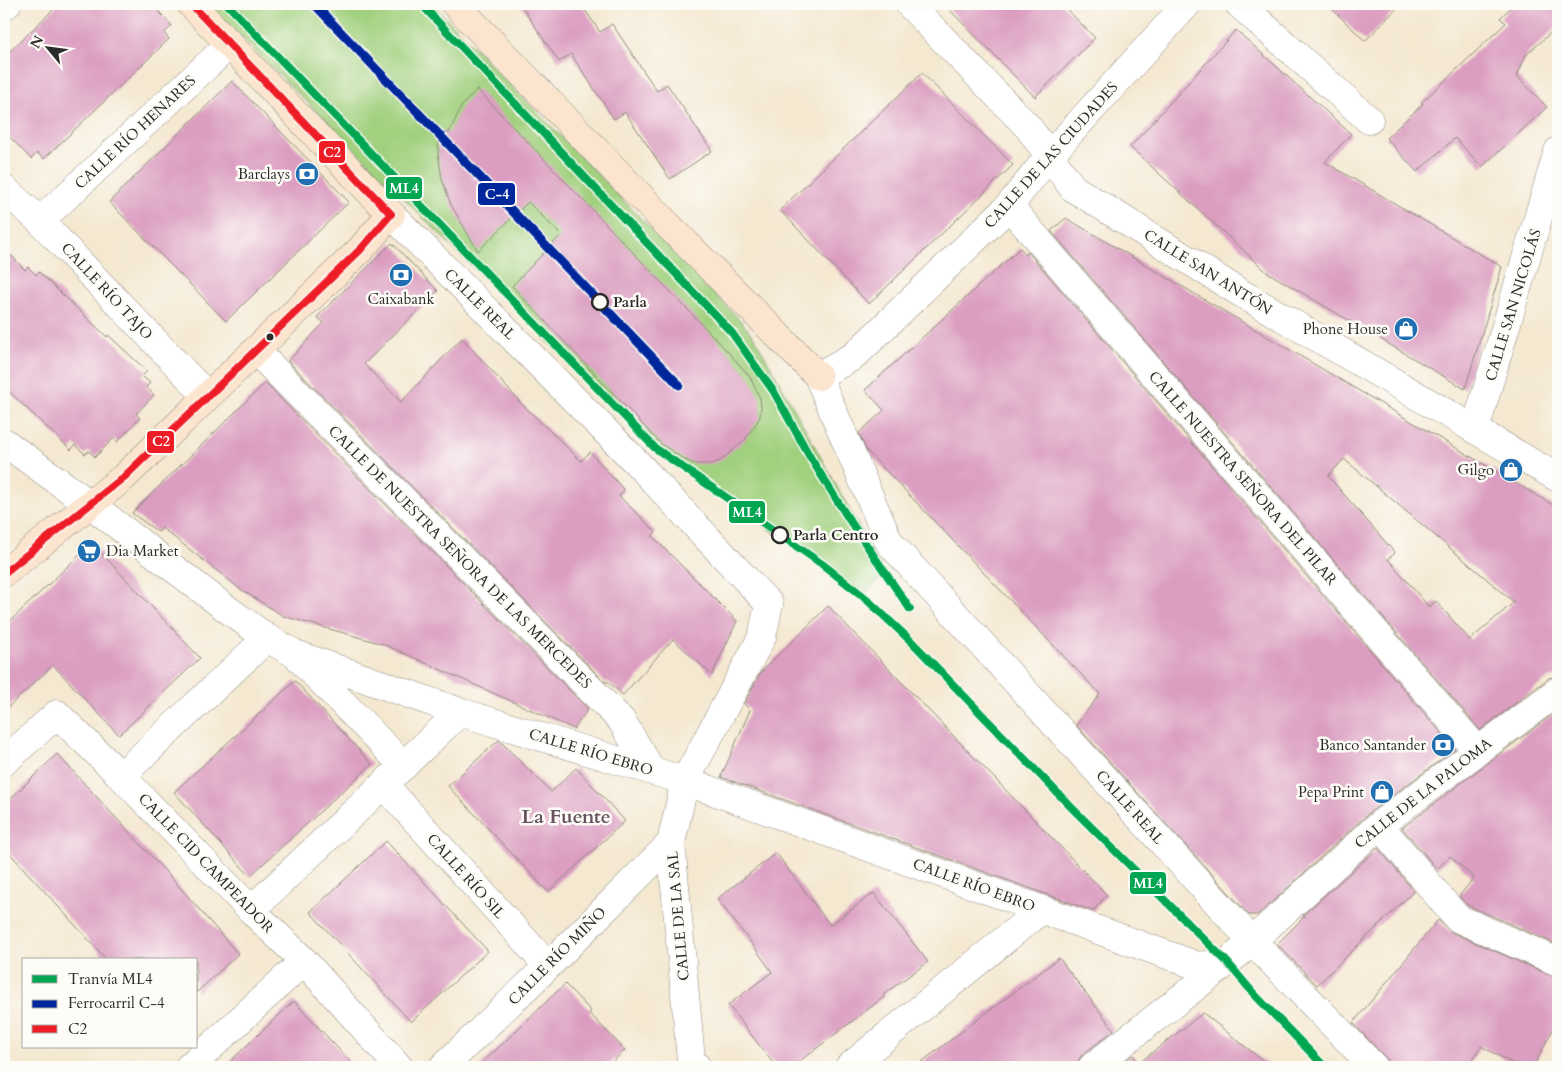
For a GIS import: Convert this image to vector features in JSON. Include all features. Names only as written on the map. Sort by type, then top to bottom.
[{"type":"street","name":"CALLE REAL","points":[[191,4],[391,214],[638,464],[769,604]]},
{"type":"street","points":[[455,4],[665,222],[818,376]]},
{"type":"street","name":"CALLE SAN ANTÓN","points":[[909,4],[1028,127],[1073,188],[1239,292],[1558,478]]},
{"type":"street","name":"CALLE DE LAS CIUDADES","points":[[818,376],[854,356],[1009,206],[1050,156],[1187,4]]},
{"type":"street","points":[[1240,4],[1369,120]]},
{"type":"street","name":"CALLE RÍO HENARES","points":[[40,221],[230,44]]},
{"type":"street","name":"CALLE SAN NICOLÁS","points":[[1476,430],[1558,151]]},
{"type":"street","name":"CALLE RÍO TAJO","points":[[4,190],[40,221],[207,396]]},
{"type":"street","name":"CALLE NUESTRA SEÑORA DEL PILAR","points":[[1009,206],[1478,750]]},
{"type":"street","points":[[4,573],[124,477],[361,249],[391,214]]},
{"type":"street","name":"CALLE DE NUESTRA SEÑORA DE LAS MERCEDES","points":[[256,350],[621,720],[652,771]]},
{"type":"street","name":"CALLE REAL","points":[[818,376],[889,542],[1252,941],[1374,1067]]},
{"type":"street","name":"CALLE RÍO EBRO","points":[[4,442],[267,638],[295,654],[460,712],[685,781],[1198,966],[1227,962]]},
{"type":"street","name":"CALLE DE LA SAL","points":[[690,1065],[671,843],[685,781],[762,637],[769,604]]},
{"type":"street","points":[[122,776],[267,638]]},
{"type":"street","points":[[295,654],[404,766]]},
{"type":"street","name":"CALLE DE LA PALOMA","points":[[1092,1067],[1239,954],[1379,824],[1558,691]]},
{"type":"street","points":[[251,910],[460,712]]},
{"type":"street","name":"CALLE CID CAMPEADOR","points":[[4,762],[57,714],[122,776],[251,910],[304,961],[399,1067]]},
{"type":"street","name":"CALLE RÍO SIL","points":[[384,785],[548,966]]},
{"type":"street","points":[[1379,824],[1457,918],[1558,962]]},
{"type":"street","name":"CALLE RÍO MIÑO","points":[[443,1067],[548,966],[671,843]]},
{"type":"street","points":[[849,1067],[1041,910]]},
{"type":"street","points":[[189,1067],[304,961]]},
{"type":"green space","points":[[208,4],[432,4],[739,319],[755,338],[885,574],[863,596],[655,448]]},
{"type":"building","points":[[59,4],[152,4],[172,26],[164,33],[169,39],[44,159],[37,153],[31,159],[4,131],[4,57]]},
{"type":"building","points":[[520,4],[581,4],[600,32],[612,24],[657,91],[667,84],[712,151],[670,179],[625,112],[614,119],[571,54],[559,62]]},
{"type":"building","points":[[944,4],[1062,4],[1095,38],[1035,97]]},
{"type":"building","points":[[1327,4],[1401,4],[1365,41]]},
{"type":"building","points":[[1514,4],[1558,4],[1558,26],[1526,55],[1517,76],[1547,107],[1482,167],[1455,138],[1417,172],[1386,138],[1506,23],[1500,18]]},
{"type":"building","points":[[1236,30],[1351,134],[1325,162],[1502,267],[1465,389],[1267,272],[1130,147]]},
{"type":"building","points":[[922,73],[1013,165],[869,304],[780,210]]},
{"type":"building","points":[[232,81],[349,202],[226,321],[109,202]]},
{"type":"building","points":[[477,89],[750,377],[760,398],[760,417],[745,440],[720,461],[711,464],[696,464],[685,460],[661,444],[512,286],[561,235],[528,202],[478,251],[451,205],[442,179],[438,153],[439,131],[449,133],[461,107]]},
{"type":"building","points":[[1066,218],[1558,508],[1558,676],[1549,678],[1480,730],[1051,231]],"holes":[[[1344,459],[1514,602],[1470,640],[1436,601],[1429,607],[1388,559],[1395,553],[1328,476]]]},
{"type":"building","points":[[392,243],[438,291],[364,364],[401,402],[462,338],[520,402],[581,461],[590,452],[624,490],[619,496],[656,532],[652,536],[737,621],[712,675],[673,639],[623,695],[607,681],[606,683],[288,361],[324,323],[317,317]]},
{"type":"building","points":[[4,248],[25,270],[28,267],[36,275],[39,272],[107,337],[108,335],[147,371],[142,376],[150,383],[146,387],[154,395],[136,414],[140,418],[117,442],[114,438],[95,457],[89,451],[85,454],[75,445],[71,450],[4,387]]},
{"type":"building","points":[[1020,248],[1026,255],[1028,252],[1455,749],[1369,813],[1258,915],[1249,915],[1076,725],[1100,694],[866,450],[859,433],[884,410],[865,390]]},
{"type":"building","points":[[265,383],[588,709],[574,729],[383,644],[283,616],[239,588],[162,528],[158,532],[132,513]]},
{"type":"building","points":[[92,543],[200,658],[119,735],[53,665],[4,711],[4,627]]},
{"type":"building","points":[[828,606],[1107,895],[1093,911],[721,777],[750,710],[744,704],[761,672]]},
{"type":"building","points":[[295,681],[372,764],[250,876],[174,792]]},
{"type":"building","points":[[1558,710],[1558,945],[1467,905],[1459,896],[1474,878],[1450,856],[1437,869],[1402,828]]},
{"type":"building","points":[[499,740],[551,792],[576,768],[625,821],[548,892],[448,786]]},
{"type":"building","points":[[57,754],[177,884],[238,954],[198,991],[198,958],[105,958],[4,847],[4,805]]},
{"type":"building","points":[[386,841],[488,951],[411,1022],[310,912]]},
{"type":"building","points":[[1378,848],[1414,891],[1317,985],[1277,944],[1305,916],[1303,915]]},
{"type":"building","points":[[776,853],[830,925],[874,893],[928,962],[884,994],[884,997],[792,1067],[776,1067],[728,1005],[772,972],[717,899]]},
{"type":"building","points":[[1438,920],[1451,932],[1558,977],[1558,1020],[1533,1067],[1519,1067],[1481,1046],[1468,1067],[1394,1067],[1353,1023]]},
{"type":"building","points":[[1059,958],[1114,1030],[1082,1055],[1077,1067],[915,1067]]},
{"type":"building","points":[[565,984],[591,1011],[589,1013],[625,1050],[607,1067],[478,1067]]},
{"type":"building","points":[[294,1001],[355,1067],[224,1067]]},
{"type":"building","points":[[1203,1013],[1271,1067],[1117,1067],[1133,1055],[1139,1063]]},
{"type":"tram line","name":"ML4","points":[[227,4],[655,448],[822,564],[863,596],[913,643],[1072,808],[1227,962],[1254,994],[1325,1067]]},
{"type":"tram line","name":"ML4","points":[[421,4],[732,333],[774,392],[810,457],[848,518],[910,609]]},
{"type":"rail line","name":"C-4","points":[[314,4],[679,385]]},
{"type":"transit line","name":"C2","points":[[4,573],[124,477],[361,249],[391,214],[191,4]]},
{"type":"place","name":"Barclays","points":[[307,174]]},
{"type":"place","name":"Caixabank","points":[[401,275]]},
{"type":"place","name":"Parla","points":[[600,302]]},
{"type":"place","name":"Phone House","points":[[1406,329]]},
{"type":"place","name":"Gilgo","points":[[1511,470]]},
{"type":"place","name":"Parla Centro","points":[[780,535]]},
{"type":"place","name":"Dia Market","points":[[89,551]]},
{"type":"place","name":"Banco Santander","points":[[1443,745]]},
{"type":"place","name":"Pepa Print","points":[[1382,792]]},
{"type":"district","name":"La Fuente","points":[[566,816]]}]
